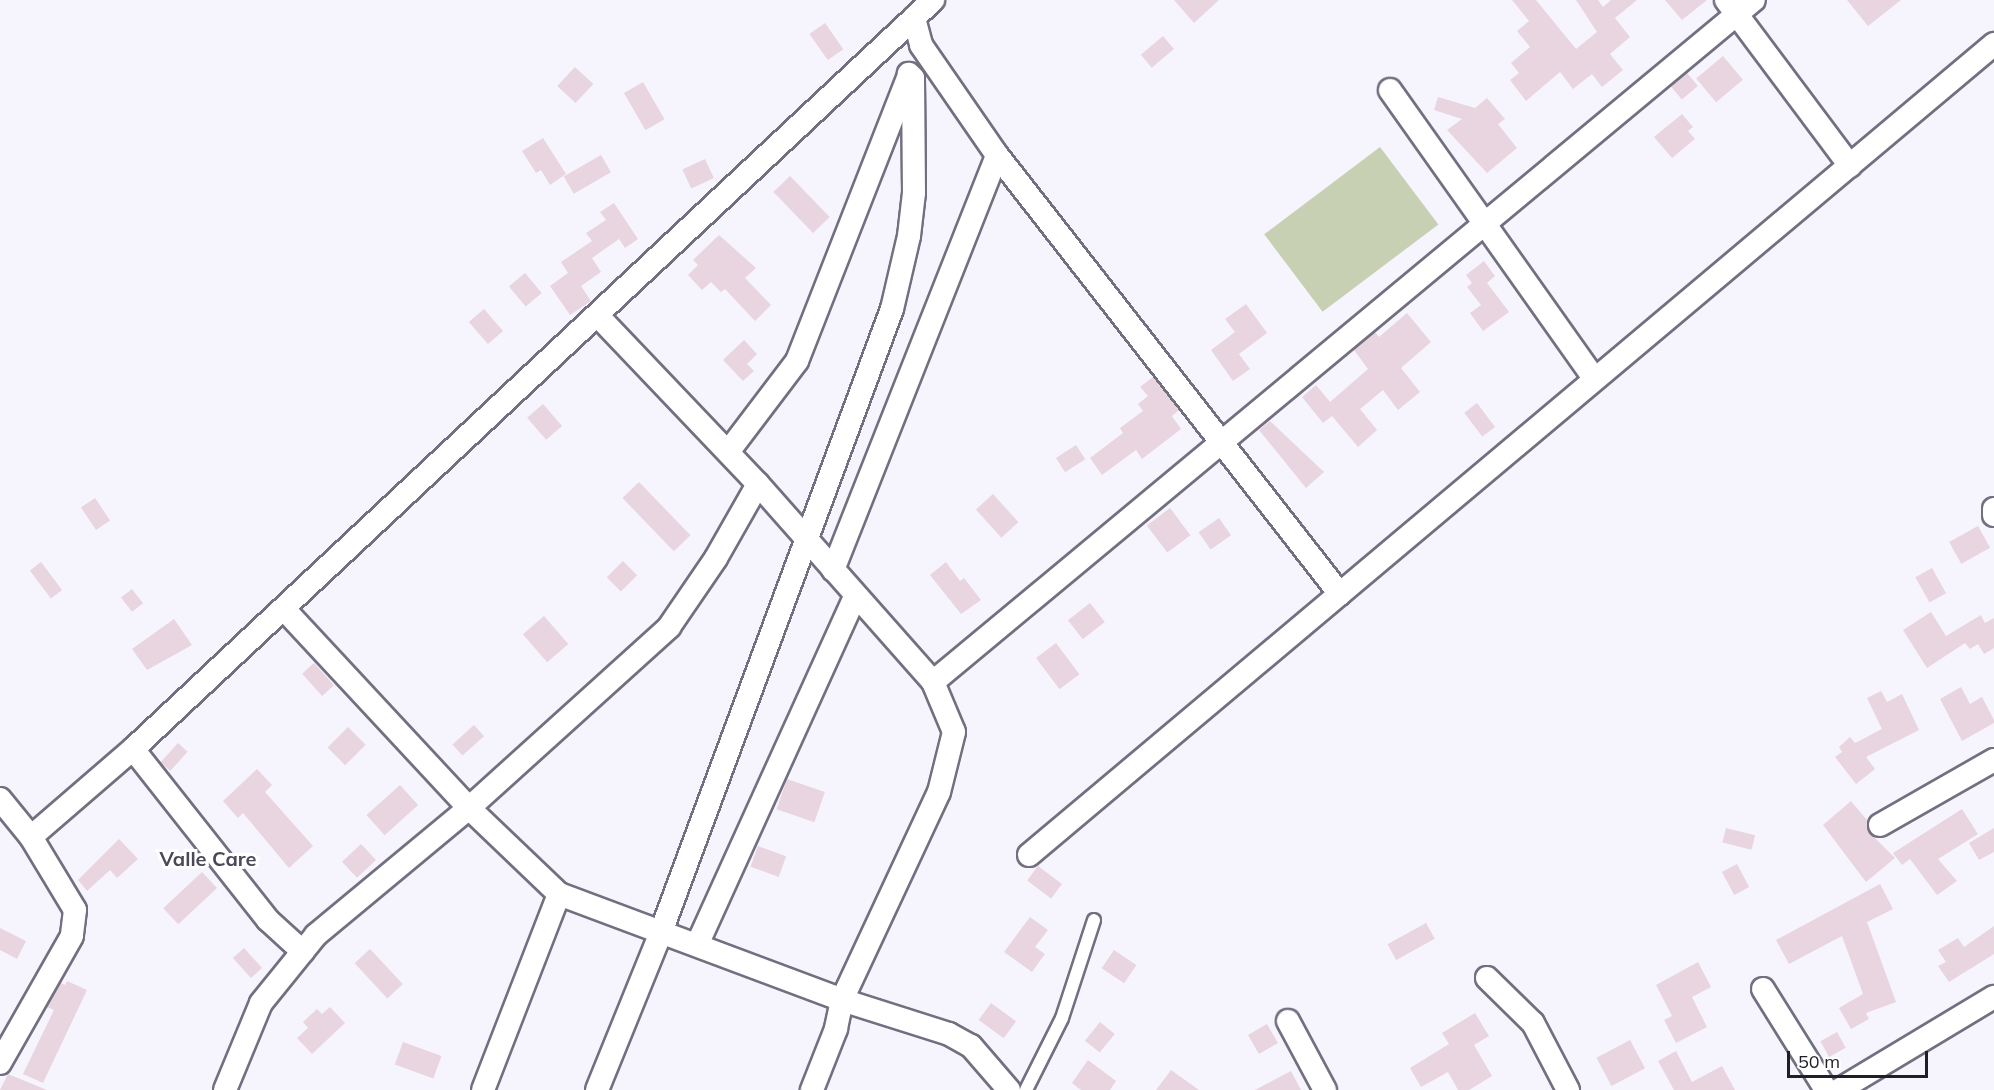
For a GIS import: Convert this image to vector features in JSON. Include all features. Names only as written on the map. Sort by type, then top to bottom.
[{"type":"street","points":[[31,837],[134,749],[933,0]]},
{"type":"street","points":[[933,682],[1484,224],[1739,5],[1850,165]]},
{"type":"street","points":[[914,18],[921,45],[997,155],[1340,594]]},
{"type":"street","points":[[1029,855],[1994,44]]},
{"type":"street","points":[[728,452],[797,361],[921,45]]},
{"type":"street","points":[[597,1090],[661,932],[805,538],[864,394],[892,309],[909,236],[914,193],[914,78],[909,74]]},
{"type":"street","points":[[1390,90],[1595,380]]},
{"type":"street","points":[[833,570],[997,155]]},
{"type":"street","points":[[598,316],[758,483],[933,682],[954,732],[939,792],[842,1000],[836,1029],[812,1090]]},
{"type":"street","points":[[225,1090],[261,1004],[316,935],[469,808],[669,627],[716,558],[758,483]]},
{"type":"street","points":[[1994,509],[1994,515]]},
{"type":"street","points":[[697,945],[855,596]]},
{"type":"street","points":[[284,609],[469,808],[559,894],[842,1000],[949,1034],[970,1046],[1009,1090]]},
{"type":"street","points":[[134,749],[268,920],[303,952]]},
{"type":"street","points":[[1880,825],[1994,760]]},
{"type":"street","points":[[0,799],[31,837],[75,910],[72,936],[0,1064]]},
{"type":"street","points":[[483,1090],[559,894]]},
{"type":"street","points":[[1487,978],[1533,1023],[1568,1090]]},
{"type":"street","points":[[1763,989],[1826,1090]]},
{"type":"street","points":[[1839,1090],[1994,998]]},
{"type":"street","points":[[1288,1021],[1325,1090]]},
{"type":"lane","points":[[1026,1090],[1062,1018],[1094,920]]},
{"type":"green space","points":[[1380,147],[1438,224],[1323,312],[1264,234]]},
{"type":"building","points":[[1174,0],[1219,0],[1194,23]]},
{"type":"building","points":[[1512,0],[1536,0],[1576,49],[1597,32],[1576,0],[1598,0],[1603,7],[1611,0],[1637,0],[1615,18],[1630,37],[1610,54],[1623,70],[1602,87],[1592,74],[1573,89],[1560,72],[1526,101],[1510,80],[1519,73],[1511,63],[1530,47],[1517,31],[1529,21]]},
{"type":"building","points":[[1665,0],[1707,0],[1682,20]]},
{"type":"building","points":[[1847,0],[1901,0],[1868,26]]},
{"type":"building","points":[[825,23],[843,49],[828,60],[809,34]]},
{"type":"building","points":[[1163,36],[1174,49],[1152,68],[1141,55]]},
{"type":"building","points":[[1723,56],[1743,80],[1716,102],[1696,78]]},
{"type":"building","points":[[575,67],[593,84],[576,103],[557,86]]},
{"type":"building","points":[[1687,73],[1698,86],[1682,100],[1671,86]]},
{"type":"building","points":[[643,82],[664,119],[645,130],[624,93]]},
{"type":"building","points":[[1438,97],[1475,108],[1487,98],[1505,119],[1498,124],[1517,148],[1487,173],[1447,130],[1462,119],[1434,110]]},
{"type":"building","points":[[1682,114],[1693,127],[1688,131],[1695,139],[1672,158],[1654,137]]},
{"type":"building","points":[[543,138],[566,174],[550,185],[541,170],[536,173],[522,151]]},
{"type":"building","points":[[601,155],[611,172],[574,194],[564,176]]},
{"type":"building","points":[[705,159],[714,178],[691,189],[682,170]]},
{"type":"building","points":[[790,176],[830,217],[813,233],[773,192]]},
{"type":"building","points":[[614,203],[638,239],[625,248],[619,239],[592,258],[601,272],[581,286],[591,301],[570,315],[550,286],[568,273],[561,262],[592,241],[586,233],[606,220],[600,212]]},
{"type":"building","points":[[719,235],[756,268],[745,278],[771,305],[755,321],[725,289],[721,292],[711,282],[702,290],[688,275],[698,265],[693,260]]},
{"type":"building","points":[[1484,261],[1495,276],[1487,283],[1509,312],[1483,331],[1470,313],[1481,305],[1467,287],[1472,283],[1466,275]]},
{"type":"building","points":[[525,273],[542,293],[526,306],[509,286]]},
{"type":"building","points":[[1246,304],[1267,333],[1239,354],[1250,369],[1233,381],[1211,350],[1235,332],[1225,319]]},
{"type":"building","points":[[484,309],[503,331],[488,344],[469,322]]},
{"type":"building","points":[[1407,313],[1431,342],[1401,368],[1420,392],[1398,410],[1383,390],[1360,409],[1377,430],[1358,447],[1332,416],[1323,423],[1302,397],[1316,385],[1330,402],[1368,369],[1354,350],[1375,332],[1379,337]]},
{"type":"building","points":[[744,340],[757,354],[747,364],[754,371],[743,381],[723,360]]},
{"type":"building","points":[[1153,377],[1179,410],[1172,416],[1181,429],[1142,459],[1136,450],[1102,475],[1090,458],[1123,433],[1120,428],[1143,411],[1138,404],[1148,396],[1140,387]]},
{"type":"building","points":[[1477,403],[1495,427],[1482,437],[1464,413]]},
{"type":"building","points":[[543,404],[562,426],[546,440],[527,418]]},
{"type":"building","points":[[1270,421],[1324,472],[1306,488],[1259,430]]},
{"type":"building","points":[[1076,445],[1085,459],[1065,472],[1056,458]]},
{"type":"building","points":[[639,482],[690,535],[674,551],[622,498]]},
{"type":"building","points":[[993,494],[1018,522],[1001,538],[976,509]]},
{"type":"building","points":[[95,498],[110,520],[96,530],[81,508]]},
{"type":"building","points":[[1170,508],[1190,535],[1167,553],[1147,525]]},
{"type":"building","points":[[1219,518],[1231,535],[1211,550],[1199,532]]},
{"type":"building","points":[[1978,526],[1990,548],[1961,564],[1949,542]]},
{"type":"building","points":[[623,561],[637,575],[621,591],[607,577]]},
{"type":"building","points":[[41,562],[62,590],[51,598],[30,570]]},
{"type":"building","points":[[946,562],[960,581],[964,578],[981,600],[961,614],[930,575]]},
{"type":"building","points":[[1932,568],[1946,593],[1929,603],[1915,577]]},
{"type":"building","points":[[132,589],[143,603],[132,612],[121,598]]},
{"type":"building","points":[[1090,603],[1105,622],[1083,639],[1068,620]]},
{"type":"building","points":[[1931,612],[1946,636],[1981,615],[1985,623],[1994,618],[1994,648],[1984,654],[1978,644],[1970,649],[1965,643],[1927,668],[1903,630]]},
{"type":"building","points":[[544,616],[568,644],[547,662],[523,634]]},
{"type":"building","points":[[174,619],[192,645],[147,670],[132,649]]},
{"type":"building","points":[[1056,643],[1079,674],[1060,689],[1036,658]]},
{"type":"building","points":[[314,663],[334,685],[322,696],[302,674]]},
{"type":"building","points":[[1961,687],[1970,704],[1982,697],[1994,720],[1994,723],[1962,741],[1940,699]]},
{"type":"building","points":[[1881,691],[1887,702],[1902,694],[1919,730],[1866,757],[1875,769],[1856,784],[1835,757],[1842,752],[1839,747],[1850,737],[1855,743],[1882,729],[1867,698]]},
{"type":"building","points":[[474,725],[484,736],[462,756],[452,744]]},
{"type":"building","points":[[348,727],[366,745],[345,765],[327,748]]},
{"type":"building","points":[[178,743],[188,752],[170,771],[161,762]]},
{"type":"building","points":[[257,769],[272,785],[265,792],[313,846],[289,868],[243,813],[238,818],[223,801]]},
{"type":"building","points":[[787,779],[825,792],[814,822],[777,809]]},
{"type":"building","points":[[400,785],[418,805],[385,835],[367,815]]},
{"type":"building","points":[[1851,801],[1867,820],[1869,832],[1895,858],[1866,882],[1823,825]]},
{"type":"building","points":[[1962,809],[1978,834],[1938,859],[1957,881],[1937,895],[1910,859],[1902,865],[1893,853]]},
{"type":"building","points":[[1726,828],[1755,835],[1751,850],[1722,843]]},
{"type":"building","points":[[1994,828],[1994,852],[1979,860],[1969,843]]},
{"type":"building","points":[[119,839],[138,859],[117,878],[110,870],[87,891],[78,880]]},
{"type":"building","points":[[361,844],[376,860],[357,878],[342,862]]},
{"type":"building","points":[[758,846],[786,856],[779,877],[750,867]]},
{"type":"building","points":[[1737,864],[1749,887],[1734,895],[1722,872]]},
{"type":"building","points":[[1038,866],[1062,884],[1051,898],[1027,880]]},
{"type":"building","points":[[202,872],[217,888],[178,924],[163,908]]},
{"type":"building","points":[[1880,884],[1893,909],[1867,922],[1896,1002],[1866,1013],[1869,1019],[1851,1029],[1839,1008],[1863,994],[1842,936],[1789,964],[1776,940]]},
{"type":"building","points":[[1030,917],[1048,930],[1035,947],[1045,954],[1032,972],[1004,952]]},
{"type":"building","points":[[1426,923],[1435,939],[1396,960],[1388,944]]},
{"type":"building","points":[[1994,926],[1994,954],[1949,982],[1938,966],[1946,962],[1938,950],[1958,938],[1964,947]]},
{"type":"building","points":[[0,928],[26,941],[17,959],[0,950]]},
{"type":"building","points":[[244,948],[262,968],[251,978],[233,958]]},
{"type":"building","points":[[370,949],[403,984],[387,998],[355,963]]},
{"type":"building","points":[[1114,950],[1136,965],[1124,983],[1102,968]]},
{"type":"building","points":[[1698,962],[1711,987],[1692,997],[1707,1027],[1676,1043],[1664,1020],[1672,1016],[1656,985]]},
{"type":"building","points":[[67,981],[87,990],[43,1083],[23,1074],[54,1010],[47,1007],[61,983],[65,985]]},
{"type":"building","points":[[991,1003],[1016,1021],[1004,1038],[979,1020]]},
{"type":"building","points":[[330,1007],[345,1023],[312,1054],[297,1038],[308,1028],[303,1022],[317,1009],[322,1014]]},
{"type":"building","points":[[1475,1013],[1489,1036],[1474,1045],[1492,1076],[1469,1090],[1458,1090],[1448,1072],[1421,1087],[1410,1068],[1449,1044],[1442,1033]]},
{"type":"building","points":[[1100,1022],[1115,1034],[1100,1053],[1085,1041]]},
{"type":"building","points":[[1267,1024],[1278,1043],[1259,1054],[1248,1035]]},
{"type":"building","points":[[1837,1032],[1846,1048],[1829,1057],[1820,1041]]},
{"type":"building","points":[[1630,1040],[1645,1068],[1611,1086],[1596,1058]]},
{"type":"building","points":[[403,1042],[442,1056],[433,1079],[395,1065]]},
{"type":"building","points":[[1676,1051],[1692,1082],[1722,1066],[1735,1090],[1674,1090],[1658,1061]]},
{"type":"building","points":[[1088,1060],[1116,1081],[1110,1090],[1081,1090],[1072,1083]]},
{"type":"building","points":[[1171,1070],[1199,1090],[1156,1090]]},
{"type":"building","points":[[1291,1071],[1301,1090],[1255,1090]]},
{"type":"building","points":[[8,1074],[47,1090],[0,1090]]},
{"type":"district","name":"Valle Care","points":[[208,858]]}]
